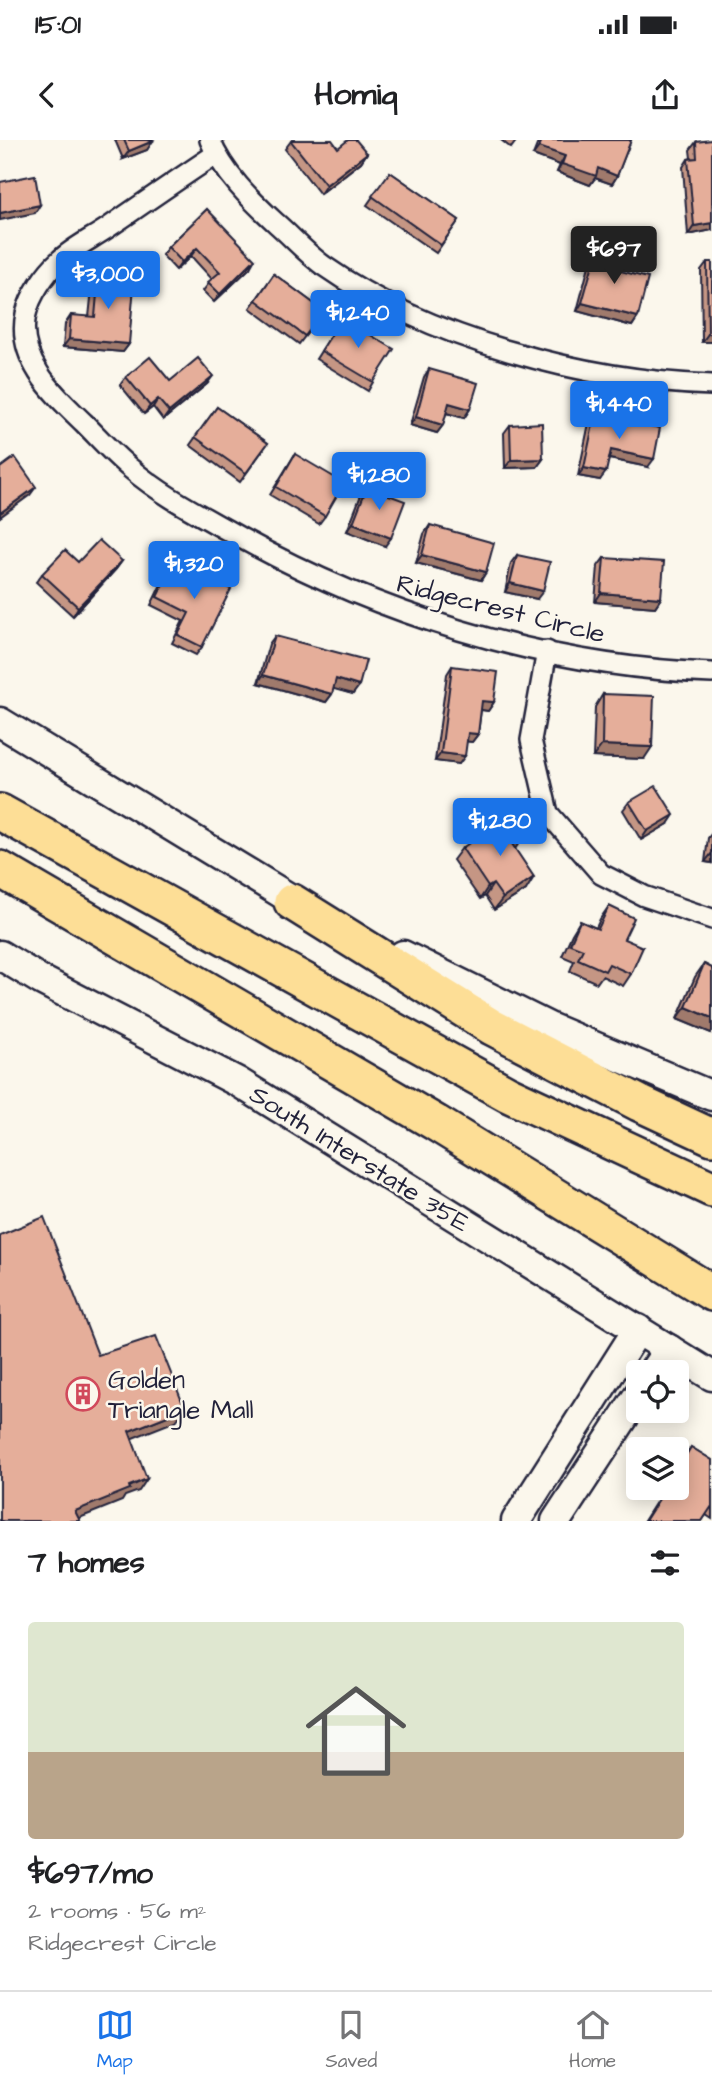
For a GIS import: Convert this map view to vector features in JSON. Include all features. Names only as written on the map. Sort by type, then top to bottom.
[{"type":"highway","points":[[0,812],[508,1094],[712,1189]]},
{"type":"highway","points":[[0,869],[236,1009],[436,1123],[712,1293]]},
{"type":"highway","points":[[0,897],[236,1009]]},
{"type":"highway","points":[[292,902],[492,1027],[639,1103],[712,1137]]},
{"type":"main road","points":[[0,722],[292,902],[551,1028],[712,1096]]},
{"type":"main road","name":"South Interstate 35E","points":[[0,955],[62,991],[238,1082],[433,1206],[638,1329],[660,1360]]},
{"type":"main road","points":[[516,1521],[638,1329]]},
{"type":"main road","name":"South Interstate 35E","points":[[689,1369],[712,1376]]},
{"type":"main road","points":[[556,1521],[626,1414]]},
{"type":"street","name":"Ridgecrest Circle","points":[[712,385],[660,383],[594,372],[452,332],[387,304],[323,265],[250,199],[213,147],[59,261],[32,297],[26,316],[25,341],[32,361],[53,394],[130,468],[169,497],[253,545],[362,598],[442,625],[547,651],[663,671],[712,673]]},
{"type":"street","points":[[547,651],[531,740],[548,813],[601,874],[644,896],[712,919]]},
{"type":"building","points":[[124,140],[152,140],[153,141],[129,151]]},
{"type":"building","points":[[292,140],[332,140],[338,148],[348,140],[356,140],[367,153],[326,185]]},
{"type":"building","points":[[542,140],[631,140],[617,176],[598,168],[596,176],[562,164],[565,156],[539,147]]},
{"type":"building","points":[[712,140],[712,223],[694,226],[688,159],[697,158],[696,142]]},
{"type":"building","points":[[390,172],[459,220],[441,245],[372,196]]},
{"type":"building","points":[[35,175],[40,205],[0,213],[0,182]]},
{"type":"building","points":[[207,209],[255,259],[220,294],[208,282],[220,272],[197,248],[182,262],[168,247]]},
{"type":"building","points":[[598,246],[618,251],[613,269],[648,278],[638,317],[582,303]]},
{"type":"building","points":[[707,262],[712,262],[712,334],[708,334]]},
{"type":"building","points":[[99,271],[135,274],[129,344],[69,339],[71,315],[95,317]]},
{"type":"building","points":[[274,274],[324,311],[305,336],[256,300]]},
{"type":"building","points":[[342,318],[394,349],[373,382],[321,351]]},
{"type":"building","points":[[150,357],[170,381],[198,358],[213,376],[169,412],[158,399],[150,406],[126,377]]},
{"type":"building","points":[[429,369],[478,383],[470,409],[449,403],[443,425],[416,417]]},
{"type":"building","points":[[217,407],[268,443],[246,473],[195,437]]},
{"type":"building","points":[[595,415],[660,428],[654,459],[611,450],[606,472],[584,468]]},
{"type":"building","points":[[542,423],[543,459],[511,460],[510,425]]},
{"type":"building","points":[[295,454],[344,483],[325,516],[276,487]]},
{"type":"building","points":[[15,457],[36,487],[0,513],[0,468]]},
{"type":"building","points":[[367,487],[405,501],[391,538],[353,523]]},
{"type":"building","points":[[430,525],[494,543],[486,572],[422,555]]},
{"type":"building","points":[[99,540],[122,561],[78,607],[42,574],[65,550],[78,562]]},
{"type":"building","points":[[517,555],[550,562],[543,591],[510,583]]},
{"type":"building","points":[[604,558],[664,562],[661,598],[601,593]]},
{"type":"building","points":[[174,562],[231,589],[202,647],[178,635],[189,613],[157,597]]},
{"type":"building","points":[[275,636],[366,660],[359,686],[336,679],[332,694],[263,675]]},
{"type":"building","points":[[452,666],[498,672],[494,702],[482,701],[478,734],[468,733],[465,756],[441,753]]},
{"type":"building","points":[[603,694],[654,696],[652,747],[602,745]]},
{"type":"building","points":[[656,786],[674,815],[647,831],[629,802]]},
{"type":"building","points":[[510,816],[524,836],[512,844],[534,877],[503,898],[493,884],[488,887],[462,848]]},
{"type":"building","points":[[609,906],[634,918],[624,939],[643,947],[631,974],[609,964],[605,971],[578,959],[583,949],[570,944],[580,921],[598,929]]},
{"type":"building","points":[[704,964],[712,968],[712,1018],[686,1007]]},
{"type":"building","name":"Golden Triangle Mall","points":[[44,1217],[98,1355],[156,1336],[185,1409],[129,1431],[147,1479],[129,1486],[130,1489],[75,1511],[80,1521],[0,1521],[0,1235]]},
{"type":"building","points":[[691,1447],[712,1460],[712,1506],[702,1521],[645,1521],[658,1500],[689,1500]]},
{"type":"place","name":"Golden Triangle Mall","points":[[83,1394]]}]
